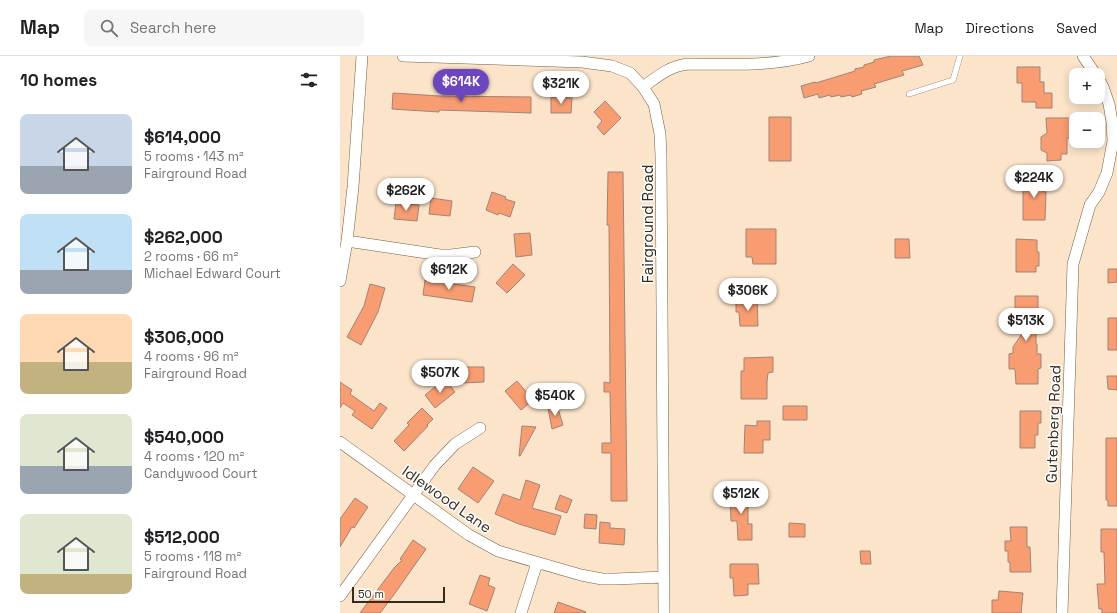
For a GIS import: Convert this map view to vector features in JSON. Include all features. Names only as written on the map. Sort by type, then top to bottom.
[{"type":"street","points":[[340,281],[347,241],[356,150],[362,56]]},
{"type":"street","name":"Fairground Road","points":[[403,56],[549,60],[612,66],[630,73],[643,88],[656,110],[660,134],[661,156],[664,613]]},
{"type":"street","points":[[643,88],[666,70],[677,65],[772,63],[809,56]]},
{"type":"street","points":[[1083,56],[1091,68]]},
{"type":"street","name":"Gutenberg Road","points":[[1062,613],[1073,264],[1090,205],[1099,192],[1114,155],[1112,122],[1109,104],[1105,93]]},
{"type":"street","points":[[347,241],[440,255],[475,252]]},
{"type":"street","points":[[340,596],[435,465],[455,444],[480,428]]},
{"type":"street","name":"Idlewood Lane","points":[[340,442],[469,535],[498,550],[580,575],[615,579],[664,578]]},
{"type":"street","points":[[521,613],[537,563]]},
{"type":"lane","points":[[909,94],[953,80],[960,56]]},
{"type":"building","points":[[891,56],[919,56],[923,65],[902,71],[904,75],[874,84],[876,87],[861,91],[862,94],[852,97],[851,95],[841,97],[840,95],[831,97],[830,95],[819,98],[818,94],[804,98],[801,86],[855,71],[855,69],[864,67],[864,65],[874,62],[874,60]]},
{"type":"building","points":[[1017,67],[1040,67],[1040,82],[1044,82],[1044,93],[1052,93],[1052,108],[1036,108],[1036,102],[1022,102],[1022,83],[1017,83]]},
{"type":"building","points":[[393,93],[439,96],[531,97],[531,113],[439,110],[439,112],[392,109]]},
{"type":"building","points":[[551,97],[572,98],[571,113],[551,113]]},
{"type":"building","points":[[605,101],[621,118],[604,135],[597,127],[602,121],[594,112]]},
{"type":"building","points":[[769,117],[791,117],[791,161],[769,161]]},
{"type":"building","points":[[1046,118],[1069,118],[1067,154],[1061,154],[1061,160],[1047,161],[1047,153],[1041,150],[1041,137],[1047,133]]},
{"type":"building","points":[[608,172],[623,172],[627,501],[611,501],[611,453],[602,453],[602,443],[611,443],[610,392],[604,392],[604,382],[610,383],[609,225],[607,225]]},
{"type":"building","points":[[1023,176],[1041,176],[1041,187],[1044,187],[1044,192],[1046,192],[1045,220],[1023,220]]},
{"type":"building","points":[[492,192],[506,197],[505,199],[515,202],[510,217],[499,213],[498,215],[486,210]]},
{"type":"building","points":[[431,198],[452,201],[450,216],[429,214]]},
{"type":"building","points":[[396,203],[419,205],[417,221],[394,219]]},
{"type":"building","points":[[746,229],[776,229],[776,264],[753,264],[752,257],[746,257]]},
{"type":"building","points":[[530,233],[532,255],[516,257],[514,234]]},
{"type":"building","points":[[895,239],[909,239],[910,258],[895,258]]},
{"type":"building","points":[[1016,239],[1037,240],[1039,266],[1036,266],[1036,272],[1016,272]]},
{"type":"building","points":[[513,264],[525,275],[507,293],[496,283]]},
{"type":"building","points":[[1108,269],[1117,269],[1117,282],[1108,283]]},
{"type":"building","points":[[425,280],[475,287],[472,302],[423,295]]},
{"type":"building","points":[[370,284],[385,288],[378,312],[361,345],[347,337],[364,306]]},
{"type":"building","points":[[1015,296],[1038,296],[1036,344],[1037,354],[1041,354],[1041,368],[1038,369],[1038,384],[1016,384],[1015,369],[1009,369],[1009,354],[1013,353],[1013,347],[1024,331],[1015,331]]},
{"type":"building","points":[[740,298],[757,298],[758,326],[740,326],[739,312],[736,312],[736,300]]},
{"type":"building","points":[[1108,318],[1117,318],[1117,350],[1108,350]]},
{"type":"building","points":[[773,357],[773,372],[768,373],[767,399],[741,399],[741,371],[744,371],[744,358]]},
{"type":"building","points":[[461,367],[484,367],[484,382],[462,383]]},
{"type":"building","points":[[1107,376],[1117,376],[1117,390],[1108,389]]},
{"type":"building","points":[[445,379],[455,392],[435,408],[425,395]]},
{"type":"building","points":[[517,381],[533,400],[521,410],[505,391]]},
{"type":"building","points":[[340,382],[352,390],[350,394],[374,411],[380,403],[387,408],[372,429],[352,415],[355,411],[343,403],[340,408]]},
{"type":"building","points":[[557,405],[563,425],[552,429],[548,408]]},
{"type":"building","points":[[783,406],[807,406],[807,420],[783,420]]},
{"type":"building","points":[[422,408],[433,419],[404,451],[394,441],[409,425],[407,423]]},
{"type":"building","points":[[1020,411],[1041,411],[1041,423],[1038,423],[1038,435],[1035,435],[1035,448],[1020,448]]},
{"type":"building","points":[[757,421],[770,421],[770,440],[763,440],[763,453],[744,453],[745,425],[757,426]]},
{"type":"building","points":[[522,426],[536,427],[519,456]]},
{"type":"building","points":[[1106,438],[1117,438],[1117,506],[1108,506],[1108,500],[1106,500]]},
{"type":"building","points":[[473,467],[494,481],[478,503],[458,489]]},
{"type":"building","points":[[526,480],[540,485],[532,508],[561,516],[555,535],[519,524],[495,514],[503,494],[520,500]]},
{"type":"building","points":[[730,493],[748,493],[748,524],[752,524],[752,540],[738,540],[737,521],[731,521]]},
{"type":"building","points":[[560,495],[572,500],[567,513],[555,509]]},
{"type":"building","points":[[355,498],[368,507],[354,528],[352,527],[340,547],[340,519]]},
{"type":"building","points":[[585,514],[597,515],[596,529],[584,528]]},
{"type":"building","points":[[600,522],[610,523],[610,528],[625,529],[624,545],[599,543]]},
{"type":"building","points":[[789,523],[805,524],[805,537],[789,537]]},
{"type":"building","points":[[1010,527],[1027,527],[1027,547],[1030,547],[1031,572],[1010,572],[1008,551],[1005,551],[1005,541],[1011,541]]},
{"type":"building","points":[[1101,529],[1117,529],[1117,613],[1102,613],[1102,609],[1099,609],[1097,584],[1105,584],[1104,552],[1101,552]]},
{"type":"building","points":[[413,540],[426,549],[393,596],[380,613],[360,613],[394,568],[402,560],[400,559]]},
{"type":"building","points":[[860,551],[870,551],[871,564],[861,564]]},
{"type":"building","points":[[730,564],[758,564],[759,584],[748,584],[748,595],[734,596],[733,578],[730,578]]},
{"type":"building","points":[[480,575],[490,578],[488,585],[495,588],[487,611],[469,604]]},
{"type":"building","points":[[999,591],[1023,593],[1021,613],[992,613],[992,600],[998,600]]},
{"type":"building","points":[[558,602],[586,612],[554,613]]}]
